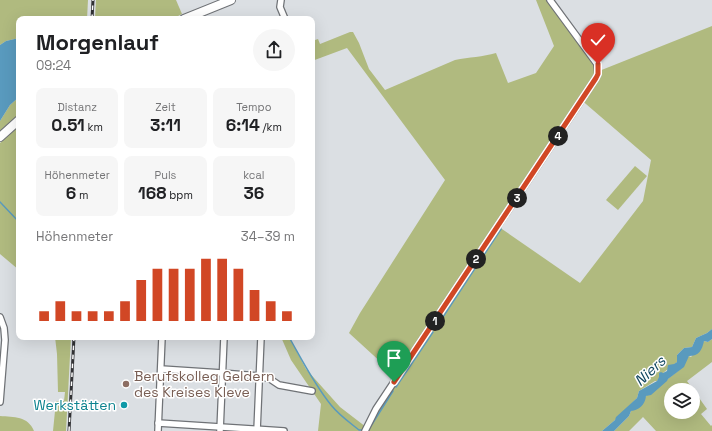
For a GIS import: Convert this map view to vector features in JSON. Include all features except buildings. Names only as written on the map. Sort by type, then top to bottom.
[{"type":"street","points":[[192,16],[232,0]]},
{"type":"street","points":[[281,0],[280,7],[284,16]]},
{"type":"street","points":[[365,431],[376,409],[598,74],[598,64],[550,0]]},
{"type":"street","points":[[0,137],[16,123]]},
{"type":"street","points":[[0,317],[4,335],[0,402]]},
{"type":"street","points":[[158,431],[162,340]]},
{"type":"street","points":[[220,429],[224,340]]},
{"type":"street","points":[[257,430],[261,340]]},
{"type":"street","points":[[161,369],[222,372],[259,376],[270,379],[279,385],[312,391]]},
{"type":"street","points":[[158,423],[220,429],[284,431]]},
{"type":"green space","points":[[0,0],[88,0],[87,16],[16,16],[16,39],[6,41],[0,45]]},
{"type":"green space","points":[[96,0],[176,0],[182,14],[178,16],[95,16]]},
{"type":"green space","points":[[536,0],[547,0],[599,71],[712,26],[712,329],[696,338],[692,347],[684,348],[677,355],[677,362],[663,373],[657,381],[639,391],[637,398],[602,431],[318,431],[321,404],[291,360],[282,340],[291,340],[306,369],[340,407],[366,427],[396,376],[349,333],[360,313],[445,180],[347,48],[315,60],[315,40],[318,39],[320,44],[353,32],[369,69],[385,90],[455,60],[496,53],[508,83],[536,73],[554,46]],"holes":[[[579,98],[651,160],[643,201],[580,283],[499,227]]]},
{"type":"green space","points":[[16,100],[16,117],[0,131],[0,121],[10,105]]},
{"type":"green space","points":[[16,129],[16,267],[0,254],[0,143]]},
{"type":"green space","points":[[635,166],[647,176],[618,210],[606,200]]},
{"type":"green space","points":[[712,339],[712,362],[687,381],[688,383],[664,383],[664,419],[700,419],[700,399],[707,409],[701,414],[711,426],[712,425],[712,431],[656,431],[643,417],[629,431],[614,431],[646,396],[678,371],[689,356],[691,357],[704,341],[708,342]]},
{"type":"green space","points":[[55,340],[71,340],[66,431],[53,431],[56,401],[64,401],[65,392],[58,392]]},
{"type":"green space","points":[[0,416],[20,418],[28,422],[34,431],[0,431]]},
{"type":"water","points":[[16,39],[16,100],[10,105],[0,121],[0,45],[6,41]]},
{"type":"water","points":[[712,329],[712,339],[708,342],[704,341],[698,354],[689,356],[684,367],[668,379],[651,395],[646,396],[641,406],[637,410],[631,411],[629,416],[614,431],[602,431],[637,398],[639,391],[657,381],[659,373],[667,371],[668,365],[677,362],[677,355],[684,348],[692,347],[696,338]]},
{"type":"waterway","points":[[0,202],[16,219]]},
{"type":"waterway","points":[[437,326],[501,229]]},
{"type":"waterway","points":[[396,387],[433,332]]},
{"type":"waterway","points":[[291,340],[314,380],[331,405],[337,412],[359,430],[362,430]]},
{"type":"waterway","points":[[369,429],[393,391]]},
{"type":"railway","points":[[92,16],[93,0]]},
{"type":"railway","points":[[69,431],[74,340]]},
{"type":"place","name":"Berufskolleg Geldern des Kreises Kleve","points":[[126,384]]},
{"type":"place","name":"Werkstätten","points":[[124,405]]},
{"type":"route","points":[[394,382],[596,78],[598,74],[598,64]]},
{"type":"water label","name":"Niers","points":[[650,371]]}]
